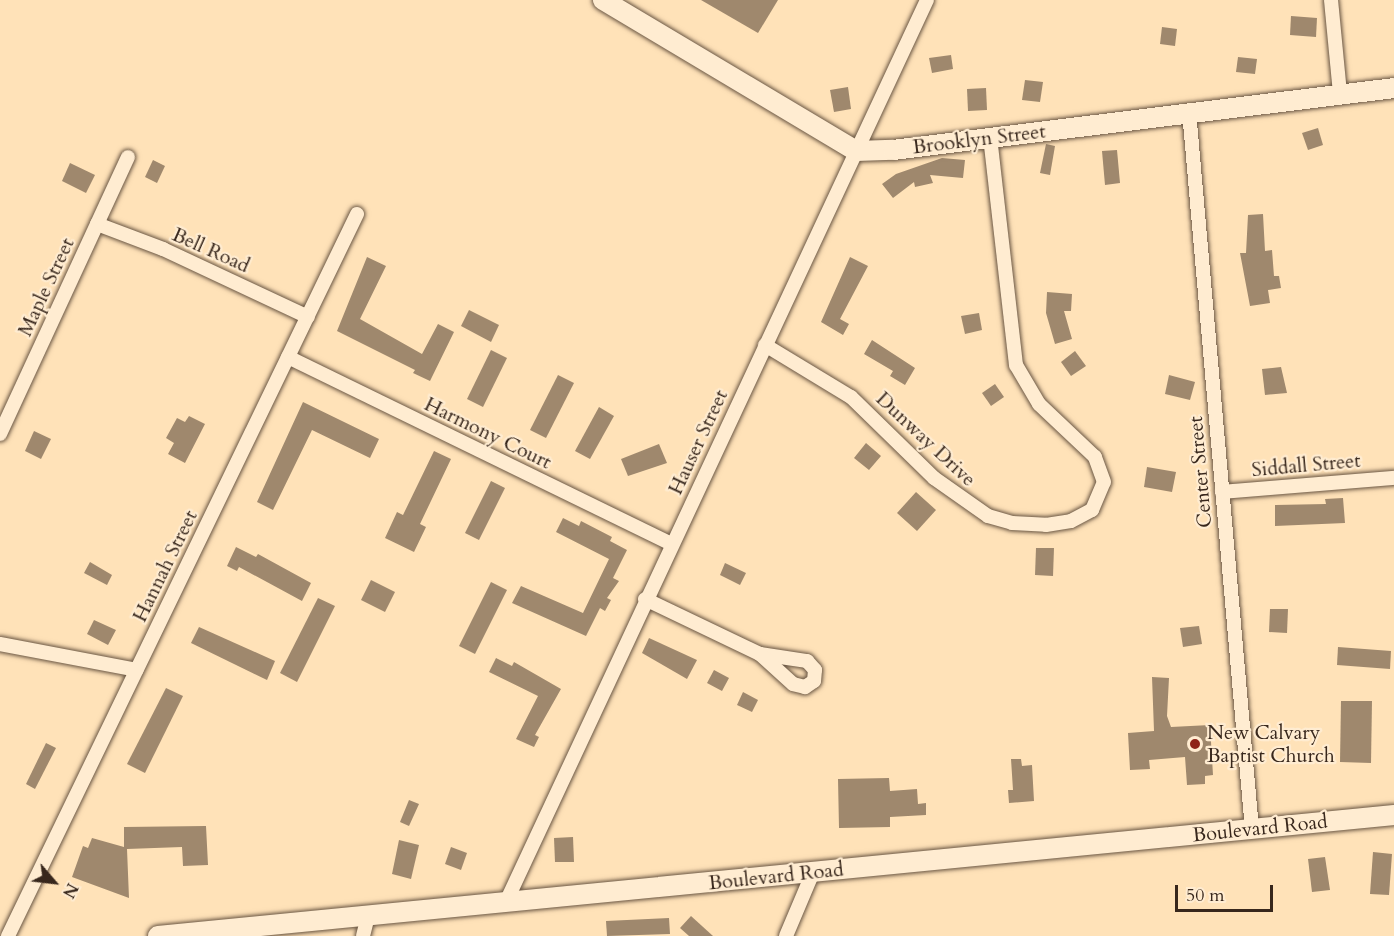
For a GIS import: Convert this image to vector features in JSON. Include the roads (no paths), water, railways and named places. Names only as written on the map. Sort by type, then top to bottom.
[{"type":"street","points":[[603,0],[856,151]]},
{"type":"street","name":"Hauser Street","points":[[506,902],[645,599],[927,0]]},
{"type":"street","points":[[1331,0],[1340,94]]},
{"type":"street","name":"Brooklyn Street","points":[[856,151],[1394,88]]},
{"type":"street","name":"Center Street","points":[[1189,111],[1252,829]]},
{"type":"street","name":"Dunway Drive","points":[[765,345],[851,397],[934,478],[988,516],[1012,523],[1046,525],[1071,521],[1092,510],[1101,497],[1104,482],[1095,457],[1040,404],[1016,365],[990,137]]},
{"type":"street","name":"Maple Street","points":[[0,434],[128,158]]},
{"type":"street","name":"Hannah Street","points":[[8,936],[357,214]]},
{"type":"street","name":"Bell Road","points":[[97,224],[163,249],[308,316]]},
{"type":"street","name":"Harmony Court","points":[[288,357],[671,544]]},
{"type":"street","name":"Siddall Street","points":[[1222,492],[1394,478]]},
{"type":"street","points":[[645,599],[760,654]]},
{"type":"street","points":[[0,644],[137,670]]},
{"type":"street","name":"Boulevard Road","points":[[158,936],[1394,815]]},
{"type":"street","points":[[786,936],[813,872]]},
{"type":"street","points":[[363,936],[368,916]]},
{"type":"place","name":"New Calvary Baptist Church","points":[[1195,744]]}]
